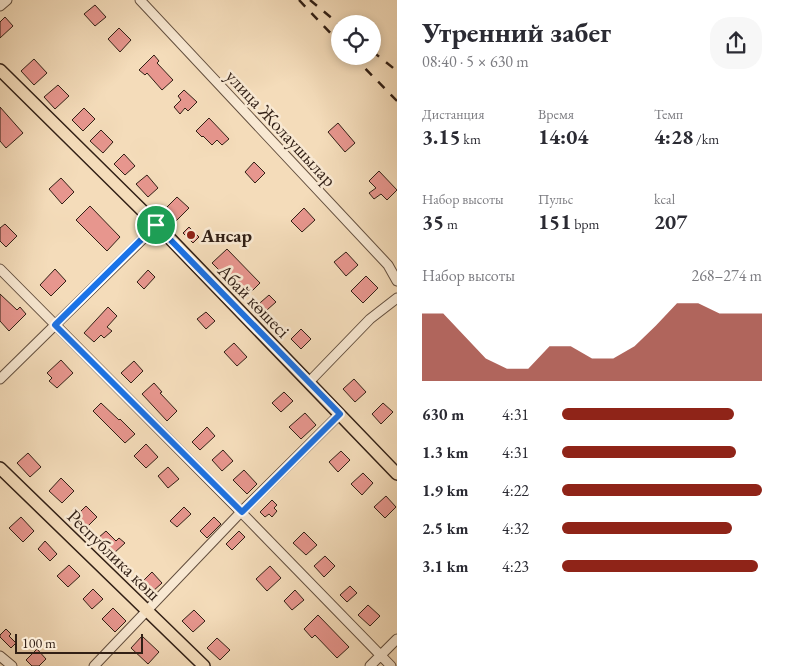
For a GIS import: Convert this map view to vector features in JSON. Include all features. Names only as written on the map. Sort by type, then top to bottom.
[{"type":"main road","name":"Абай көшесі","points":[[0,70],[156,225],[397,474]]},
{"type":"main road","name":"Республика көш","points":[[0,468],[204,666]]},
{"type":"street","points":[[0,6],[7,0]]},
{"type":"street","name":"улица Жолаушылар","points":[[140,0],[388,265],[397,280]]},
{"type":"street","points":[[0,379],[156,225]]},
{"type":"street","points":[[0,269],[242,512],[390,666]]},
{"type":"street","points":[[309,382],[370,319],[397,298]]},
{"type":"street","points":[[94,666],[242,512],[340,414]]},
{"type":"street","points":[[370,666],[397,639]]},
{"type":"street","points":[[0,656],[12,666]]},
{"type":"building","points":[[95,5],[106,17],[95,26],[84,14]]},
{"type":"building","points":[[5,17],[13,26],[0,38],[0,22]]},
{"type":"building","points":[[119,28],[131,40],[120,52],[108,39]]},
{"type":"building","points":[[154,55],[159,61],[157,63],[173,80],[162,90],[147,73],[145,75],[139,70]]},
{"type":"building","points":[[34,59],[47,73],[34,85],[21,71]]},
{"type":"building","points":[[58,85],[69,96],[55,109],[44,97]]},
{"type":"building","points":[[184,90],[197,102],[188,111],[185,108],[180,114],[174,107],[181,100],[178,96]]},
{"type":"building","points":[[0,107],[23,133],[6,148],[0,141]]},
{"type":"building","points":[[84,108],[95,119],[83,131],[72,120]]},
{"type":"building","points":[[209,118],[229,139],[222,145],[217,140],[212,145],[196,131]]},
{"type":"building","points":[[338,123],[355,143],[345,152],[328,132]]},
{"type":"building","points":[[101,130],[113,142],[103,153],[90,141]]},
{"type":"building","points":[[124,154],[135,166],[125,175],[114,164]]},
{"type":"building","points":[[254,162],[265,173],[255,183],[245,172]]},
{"type":"building","points":[[379,171],[397,190],[387,200],[381,194],[374,199],[369,193],[376,188],[369,181]]},
{"type":"building","points":[[147,175],[158,188],[148,197],[136,184]]},
{"type":"building","points":[[61,178],[74,192],[62,204],[49,189]]},
{"type":"building","points":[[177,197],[189,208],[174,223],[162,212]]},
{"type":"building","points":[[90,206],[120,237],[107,251],[76,220]]},
{"type":"building","points":[[304,208],[315,220],[302,232],[291,221]]},
{"type":"building","points":[[5,224],[17,236],[6,247],[0,241],[0,228]]},
{"type":"building","name":"Ансар","points":[[189,227],[199,237],[193,243],[183,233]]},
{"type":"building","points":[[227,249],[260,283],[246,297],[212,263]]},
{"type":"building","points":[[346,252],[358,265],[346,276],[334,262]]},
{"type":"building","points":[[55,269],[66,281],[51,296],[40,285]]},
{"type":"building","points":[[148,270],[155,277],[144,289],[137,282]]},
{"type":"building","points":[[366,276],[378,288],[363,303],[351,291]]},
{"type":"building","points":[[0,294],[17,310],[20,307],[26,314],[9,331],[0,321]]},
{"type":"building","points":[[269,295],[276,302],[259,317],[253,309]]},
{"type":"building","points":[[108,307],[117,316],[107,327],[112,331],[104,338],[101,335],[94,342],[84,333]]},
{"type":"building","points":[[206,312],[215,321],[206,329],[197,319]]},
{"type":"building","points":[[301,329],[311,339],[301,349],[291,339]]},
{"type":"building","points":[[234,343],[247,357],[237,366],[224,352]]},
{"type":"building","points":[[61,360],[73,373],[57,388],[49,381],[52,378],[47,373]]},
{"type":"building","points":[[134,361],[143,371],[131,383],[121,373]]},
{"type":"building","points":[[354,379],[366,392],[355,402],[343,389]]},
{"type":"building","points":[[154,383],[162,392],[160,393],[177,411],[167,421],[142,394]]},
{"type":"building","points":[[284,392],[293,401],[281,412],[272,403]]},
{"type":"building","points":[[101,403],[135,434],[125,443],[93,411]]},
{"type":"building","points":[[383,403],[393,412],[381,424],[372,414]]},
{"type":"building","points":[[305,413],[316,425],[301,439],[289,427]]},
{"type":"building","points":[[207,427],[215,436],[200,450],[192,442]]},
{"type":"building","points":[[146,444],[158,457],[146,468],[134,456]]},
{"type":"building","points":[[223,450],[233,461],[222,471],[212,460]]},
{"type":"building","points":[[341,451],[350,460],[338,472],[329,462]]},
{"type":"building","points":[[28,453],[41,467],[30,477],[17,463]]},
{"type":"building","points":[[168,467],[179,479],[168,488],[158,476]]},
{"type":"building","points":[[244,470],[257,484],[247,494],[233,480]]},
{"type":"building","points":[[363,473],[373,483],[362,495],[351,484]]},
{"type":"building","points":[[61,478],[74,491],[62,503],[49,491]]},
{"type":"building","points":[[386,496],[396,507],[385,518],[374,507]]},
{"type":"building","points":[[272,500],[277,505],[274,508],[277,511],[272,517],[269,514],[265,517],[260,512]]},
{"type":"building","points":[[86,506],[97,517],[86,528],[75,517]]},
{"type":"building","points":[[184,507],[191,514],[177,527],[170,521]]},
{"type":"building","points":[[21,517],[34,531],[23,542],[9,528]]},
{"type":"building","points":[[214,517],[221,524],[207,538],[200,531]]},
{"type":"building","points":[[106,531],[116,541],[119,538],[125,543],[113,554],[98,538]]},
{"type":"building","points":[[239,531],[245,537],[232,550],[226,544]]},
{"type":"building","points":[[304,532],[317,545],[306,555],[293,543]]},
{"type":"building","points":[[45,541],[57,554],[50,561],[38,549]]},
{"type":"building","points":[[325,556],[335,566],[324,577],[314,566]]},
{"type":"building","points":[[69,565],[80,576],[68,587],[57,576]]},
{"type":"building","points":[[270,566],[281,578],[267,591],[256,579]]},
{"type":"building","points":[[152,572],[162,583],[152,592],[142,582]]},
{"type":"building","points":[[350,586],[357,593],[347,602],[340,595]]},
{"type":"building","points":[[93,589],[103,599],[92,609],[83,599]]},
{"type":"building","points":[[295,590],[304,600],[292,610],[284,601]]},
{"type":"building","points":[[368,605],[380,616],[370,626],[358,615]]},
{"type":"building","points":[[113,608],[126,621],[115,632],[102,619]]},
{"type":"building","points":[[194,610],[205,621],[193,632],[182,621]]},
{"type":"building","points":[[318,615],[349,647],[337,658],[315,635],[312,638],[304,629]]},
{"type":"building","points":[[6,629],[11,634],[9,636],[16,643],[11,648],[0,637]]},
{"type":"building","points":[[142,636],[159,652],[148,664],[131,648]]},
{"type":"building","points":[[217,638],[230,650],[220,660],[207,648]]},
{"type":"building","points":[[37,649],[46,659],[39,666],[32,666],[26,660]]},
{"type":"railway","points":[[299,0],[331,34]]},
{"type":"railway","points":[[310,0],[331,18]]},
{"type":"railway","points":[[381,58],[397,71]]},
{"type":"railway","points":[[362,65],[397,101]]},
{"type":"place","name":"Ансар","points":[[191,235]]},
{"type":"route","points":[[156,225],[340,414],[242,512],[55,325],[156,225]]}]
